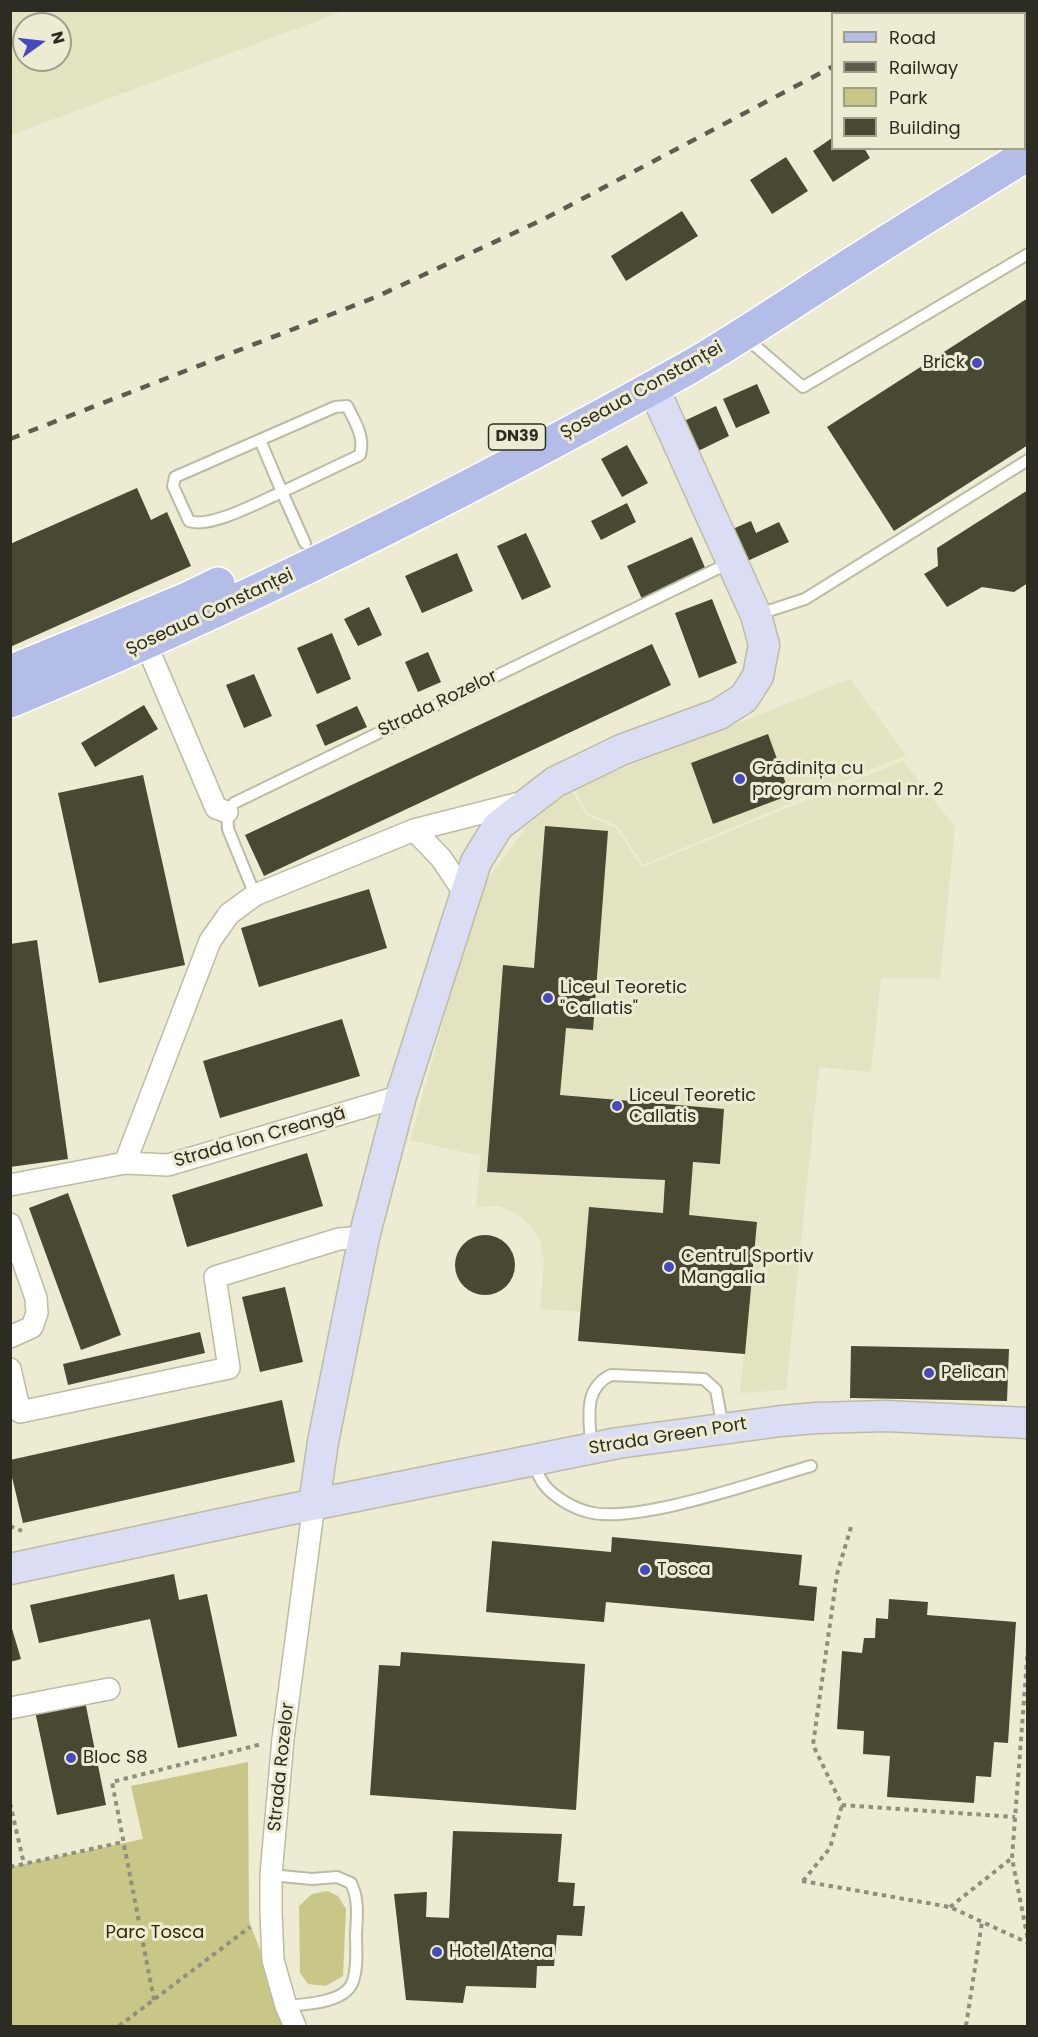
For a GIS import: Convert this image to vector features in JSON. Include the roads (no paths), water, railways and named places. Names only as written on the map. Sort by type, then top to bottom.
[{"type":"main road","name":"Șoseaua Constanței","points":[[10,672],[184,600],[438,479],[674,353],[773,293],[993,150]]},
{"type":"main road","name":"Șoseaua Constanței","points":[[10,701],[146,644],[395,525],[652,387],[742,335],[1028,154]]},
{"type":"street","name":"Strada Rozelor","points":[[295,2026],[286,2006],[273,1960],[271,1875],[283,1739],[323,1442],[364,1237],[401,1096],[465,894],[476,862],[498,826],[529,800],[555,782],[621,750],[719,714],[744,698],[758,676],[764,645],[756,615],[652,387]]},
{"type":"street","points":[[146,644],[216,807],[227,812]]},
{"type":"street","name":"Strada Rozelor","points":[[125,1163],[210,941],[229,914],[255,895],[414,830],[529,800]]},
{"type":"street","points":[[414,830],[441,858],[465,894]]},
{"type":"street","name":"Strada Ion Creangă","points":[[10,1185],[125,1163],[168,1165],[401,1096]]},
{"type":"street","points":[[10,1224],[36,1298],[37,1312],[32,1327],[10,1337]]},
{"type":"street","points":[[10,1369],[20,1412],[229,1368],[215,1277],[339,1239],[364,1237]]},
{"type":"street","name":"Strada Green Port","points":[[314,1504],[591,1449],[782,1421],[857,1416],[1028,1422]]},
{"type":"street","points":[[10,1569],[314,1504]]},
{"type":"street","points":[[10,1708],[109,1689]]},
{"type":"lane","points":[[742,335],[803,387],[1028,254]]},
{"type":"lane","points":[[347,406],[360,432],[363,446],[360,455],[282,492],[212,522],[197,524],[189,521],[173,486],[175,477],[335,407],[347,406]]},
{"type":"lane","points":[[260,440],[305,543]]},
{"type":"lane","points":[[756,615],[805,599],[1028,460]]},
{"type":"lane","name":"Strada Rozelor","points":[[227,812],[234,803],[731,562]]},
{"type":"lane","points":[[227,812],[228,830],[255,895]]},
{"type":"lane","points":[[591,1449],[589,1397],[601,1380],[611,1375],[704,1379],[716,1390],[723,1428]]},
{"type":"lane","points":[[531,1460],[544,1485],[565,1502],[585,1512],[618,1515],[662,1507],[811,1466]]},
{"type":"lane","points":[[271,1875],[312,1879],[337,1877],[351,1883],[357,1895],[356,1967],[353,1983],[340,1995],[322,2003],[286,2006]]},
{"type":"railway","points":[[10,439],[376,297],[544,219],[831,68]]},
{"type":"place","name":"Brick","points":[[977,363]]},
{"type":"place","name":"Grădinița cu program normal nr. 2","points":[[740,779]]},
{"type":"place","name":"Liceul Teoretic \"Callatis\"","points":[[548,998]]},
{"type":"place","name":"Liceul Teoretic Callatis","points":[[617,1106]]},
{"type":"place","name":"Centrul Sportiv Mangalia","points":[[669,1267]]},
{"type":"place","name":"Pelican","points":[[929,1373]]},
{"type":"place","name":"Tosca","points":[[645,1570]]},
{"type":"place","name":"Bloc S8","points":[[71,1758]]},
{"type":"place","name":"Hotel Atena","points":[[437,1952]]},
{"type":"park label","name":"Parc Tosca","points":[[155,1933]]}]
